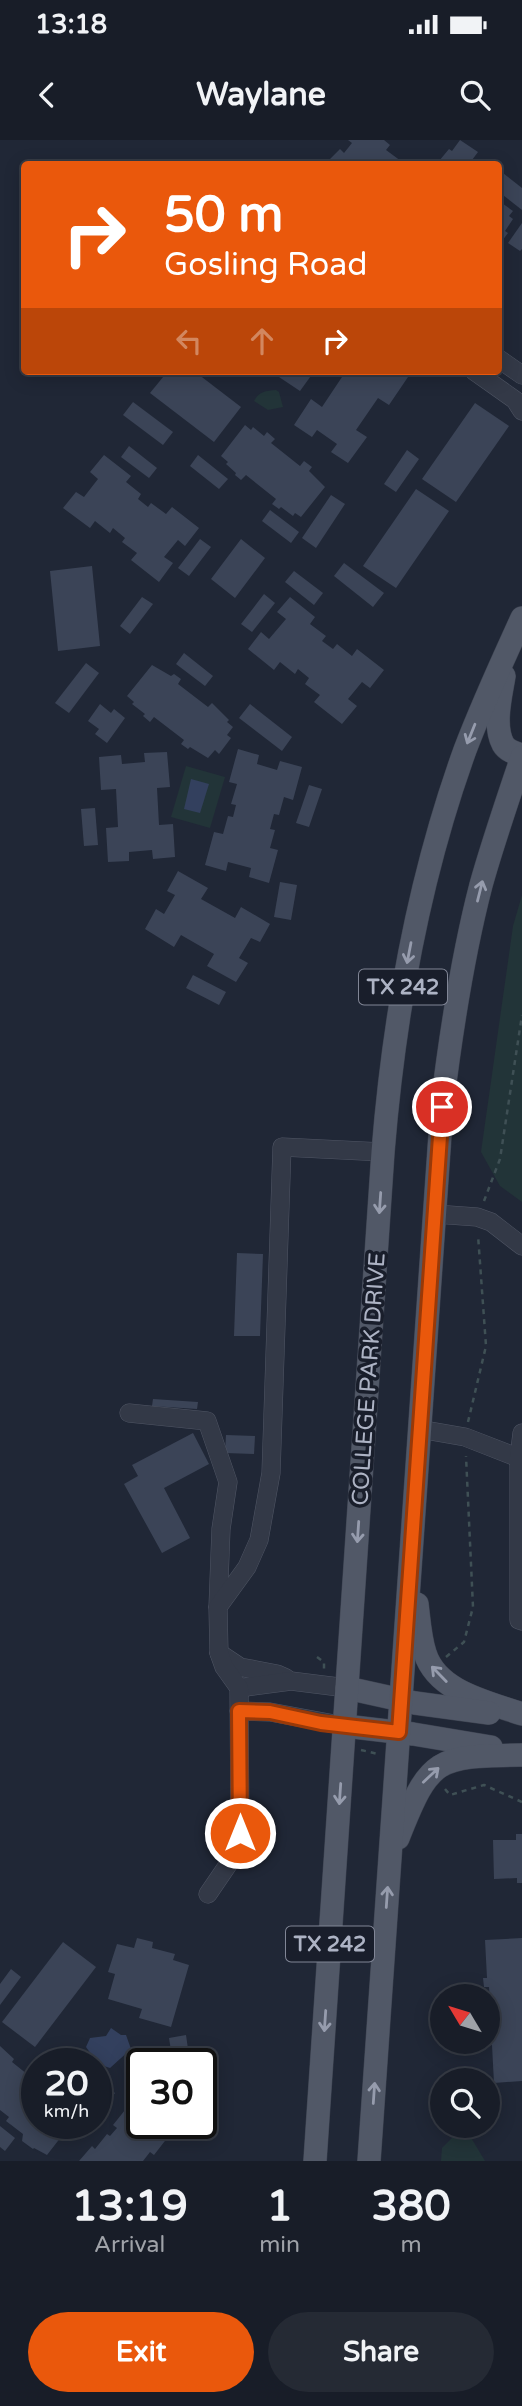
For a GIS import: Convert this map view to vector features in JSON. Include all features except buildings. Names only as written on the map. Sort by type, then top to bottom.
[{"type":"main road","name":"COLLEGE PARK DRIVE","points":[[315,2161],[383,1152],[401,993],[428,868],[465,751],[522,618]]},
{"type":"main road","points":[[508,649],[499,716],[500,733],[503,744],[510,751],[522,756]]},
{"type":"main road","name":"TX 242","points":[[369,2161],[444,1093],[452,1027],[481,885],[522,756]]},
{"type":"main road","points":[[410,1566],[425,1653],[432,1668],[446,1682],[468,1695],[522,1715]]},
{"type":"main road","points":[[347,1688],[415,1703],[522,1715]]},
{"type":"main road","points":[[345,1726],[399,1732],[522,1754]]},
{"type":"main road","points":[[390,1857],[420,1786],[430,1773],[447,1762],[469,1756],[522,1754]]},
{"type":"street","points":[[498,388],[511,368]]},
{"type":"street","points":[[480,375],[515,400],[522,411]]},
{"type":"street","points":[[218,1607],[247,1567],[259,1540],[271,1473],[282,1147],[383,1152]]},
{"type":"street","points":[[435,1214],[484,1220],[522,1246]]},
{"type":"street","points":[[129,1413],[206,1421],[228,1482],[221,1529],[219,1653],[224,1667],[239,1688],[240,1833],[238,1850],[208,1894]]},
{"type":"street","points":[[419,1429],[465,1437],[519,1458]]},
{"type":"street","points":[[522,1433],[519,1458],[519,1620],[522,1621]]},
{"type":"street","points":[[219,1653],[240,1667],[277,1674],[291,1681]]},
{"type":"street","points":[[239,1688],[291,1681],[347,1688]]},
{"type":"street","points":[[239,1711],[270,1712],[345,1726]]},
{"type":"shaded area","points":[[276,390],[283,407],[268,410],[254,401],[261,393]]},
{"type":"shaded area","points":[[186,766],[225,777],[210,828],[171,817]]},
{"type":"shaded area","points":[[522,895],[522,1202],[500,1186],[481,1152],[513,926]]},
{"type":"shaded area","points":[[452,2138],[471,2138],[485,2161],[441,2161],[442,2148]]},
{"type":"water","points":[[191,779],[209,784],[200,813],[184,809]]},
{"type":"water","points":[[111,2028],[121,2035],[126,2035],[131,2048],[126,2048],[126,2054],[112,2066],[112,2048],[86,2047],[90,2038],[106,2036]]},
{"type":"route","points":[[240,1833],[239,1711],[270,1712],[321,1723],[399,1732],[442,1107]]}]
